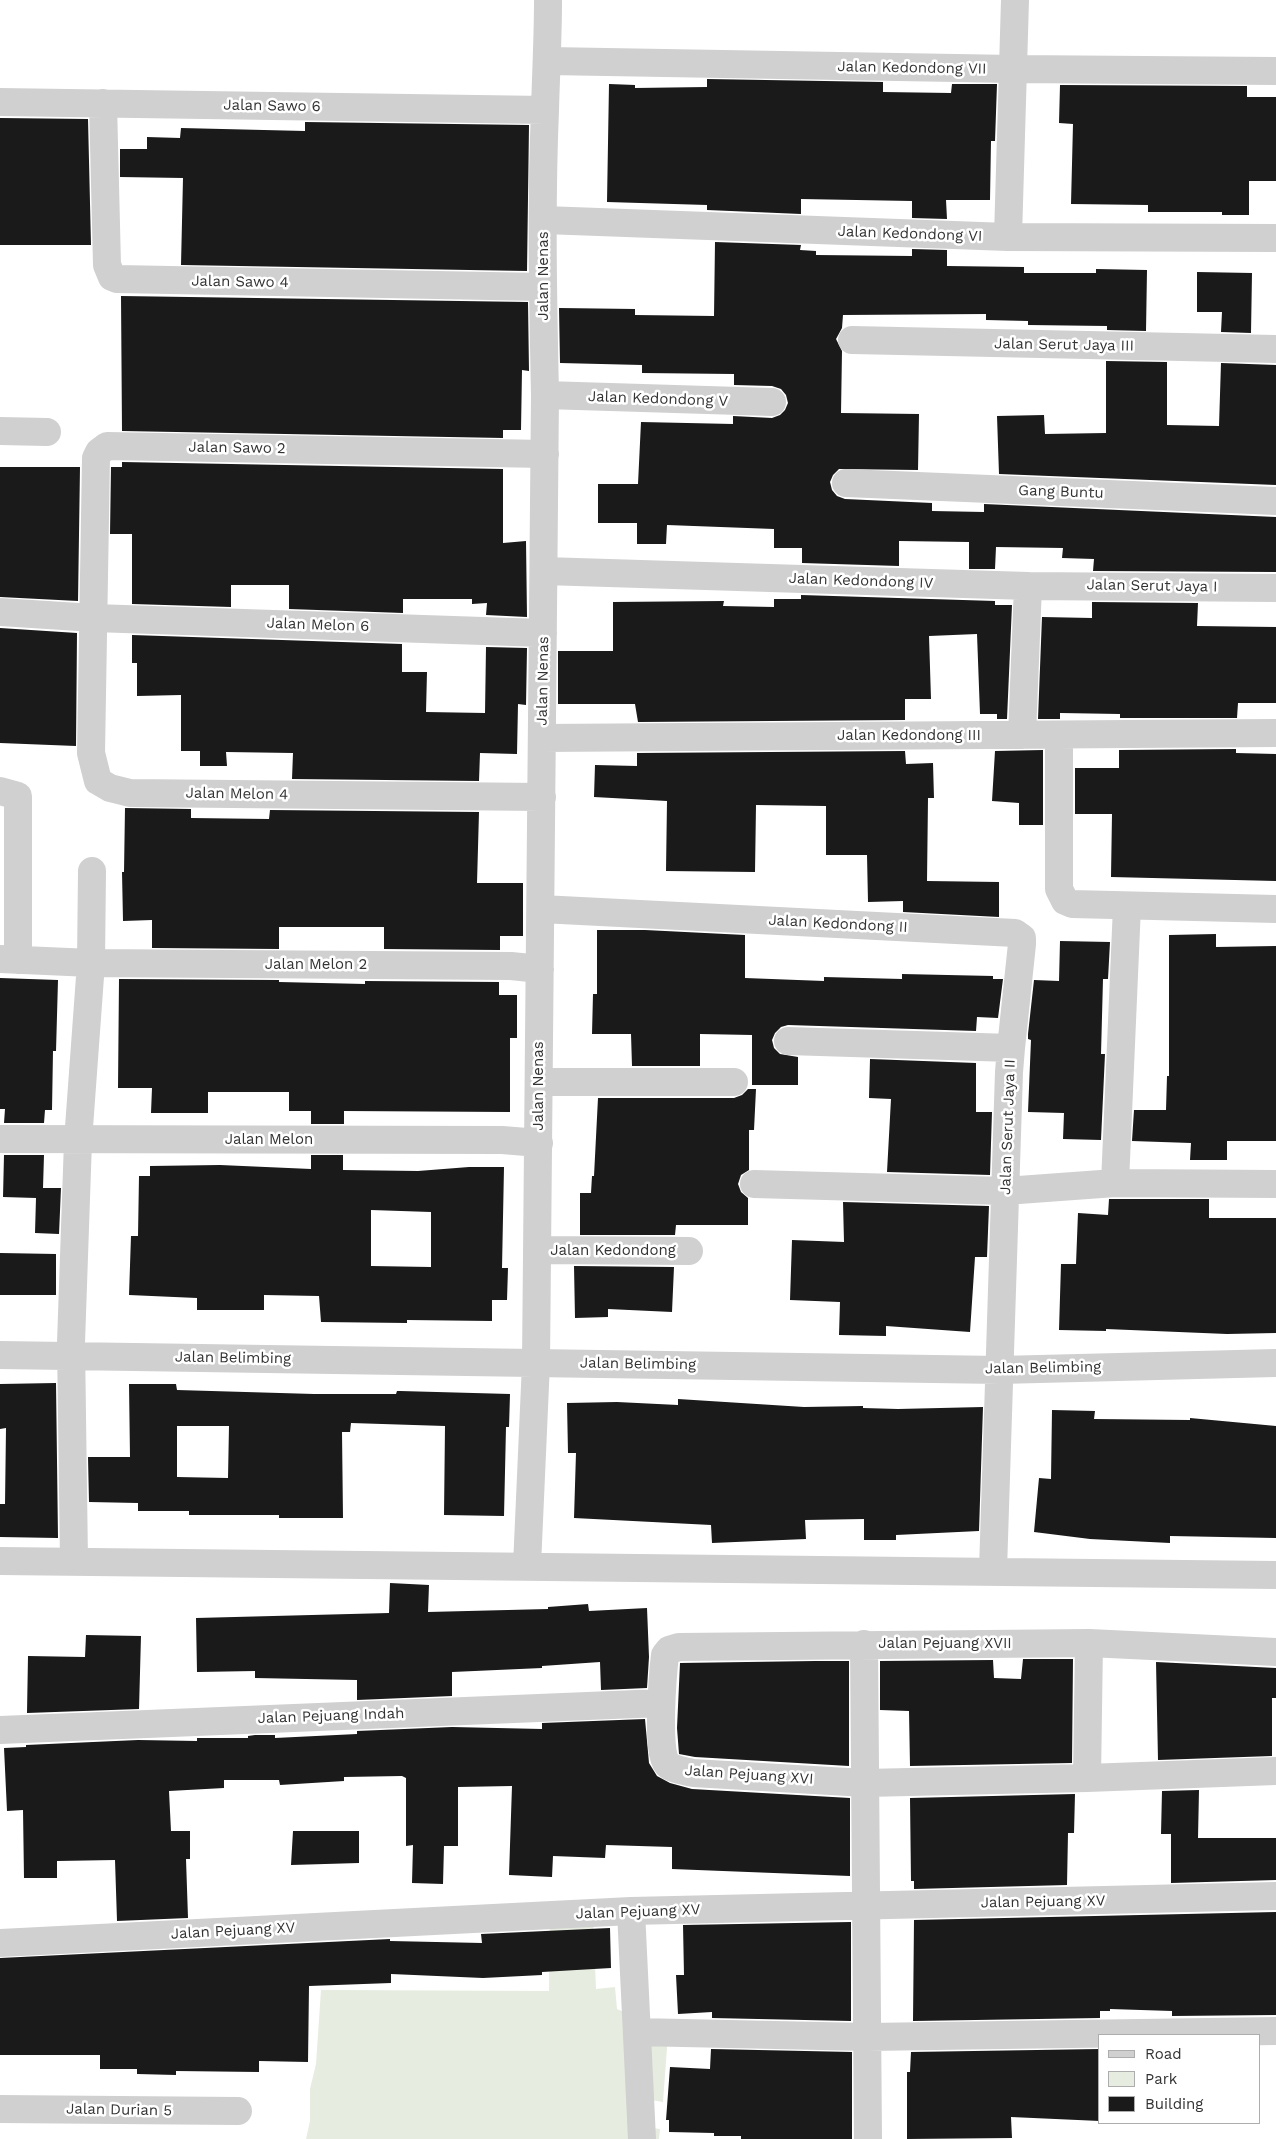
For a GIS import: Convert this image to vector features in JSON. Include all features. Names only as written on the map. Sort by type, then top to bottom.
[{"type":"street","name":"Jalan Nenas","points":[[527,1566],[536,1363],[538,1250],[545,454],[543,287],[544,110],[548,61],[548,0]]},
{"type":"street","points":[[1008,237],[1015,0]]},
{"type":"street","name":"Jalan Kedondong VII","points":[[548,61],[1014,70],[1276,70]]},
{"type":"street","name":"Jalan Sawo 6","points":[[0,102],[544,110]]},
{"type":"street","name":"Jalan Sawo 4","points":[[102,103],[107,265],[112,276],[117,279],[543,287]]},
{"type":"street","name":"Jalan Kedondong VI","points":[[544,220],[1008,237],[1276,238]]},
{"type":"street","name":"Jalan Serut Jaya III","points":[[852,340],[1276,349]]},
{"type":"street","name":"Jalan Kedondong V","points":[[545,395],[772,402]]},
{"type":"street","points":[[0,431],[47,432]]},
{"type":"street","name":"Jalan Sawo 2","points":[[94,618],[96,458],[99,452],[107,446],[545,454]]},
{"type":"street","name":"Gang Buntu","points":[[846,483],[1276,501]]},
{"type":"street","name":"Jalan Kedondong IV","points":[[544,571],[1028,586]]},
{"type":"street","points":[[1022,735],[1028,586]]},
{"type":"street","name":"Jalan Serut Jaya I","points":[[1028,586],[1276,588]]},
{"type":"street","name":"Jalan Melon 6","points":[[0,612],[94,618],[543,633]]},
{"type":"street","name":"Jalan Melon 4","points":[[94,618],[91,753],[98,781],[110,788],[130,793],[542,797]]},
{"type":"street","name":"Jalan Kedondong III","points":[[542,738],[1276,733]]},
{"type":"street","points":[[1059,735],[1059,880],[1062,896],[1065,901],[1072,904],[1276,909]]},
{"type":"street","points":[[0,791],[18,796],[9,959]]},
{"type":"street","points":[[74,1561],[71,1356],[78,1141],[91,963],[92,870]]},
{"type":"street","points":[[1115,1182],[1127,906]]},
{"type":"street","name":"Jalan Kedondong II","points":[[540,909],[1016,933],[1022,938],[1022,944],[1011,1048]]},
{"type":"street","name":"Jalan Melon 2","points":[[9,959],[91,963],[511,966],[540,969]]},
{"type":"street","name":"Jalan Serut Jaya II","points":[[788,1041],[1011,1048],[993,1570]]},
{"type":"street","points":[[539,1082],[734,1082]]},
{"type":"street","name":"Jalan Melon","points":[[0,1139],[78,1141],[502,1140],[539,1143]]},
{"type":"street","points":[[754,1184],[1005,1191],[1115,1182],[1276,1184]]},
{"type":"street","name":"Jalan Kedondong","points":[[538,1250],[689,1251]]},
{"type":"street","name":"Jalan Belimbing","points":[[0,1354],[1000,1370],[1276,1363]]},
{"type":"street","points":[[0,1561],[993,1570],[1276,1575]]},
{"type":"street","points":[[1087,1778],[1089,1643]]},
{"type":"street","name":"Jalan Pejuang XVII","points":[[661,1703],[665,1655],[674,1648],[864,1644],[1089,1643],[1276,1652]]},
{"type":"street","points":[[864,1644],[868,2139]]},
{"type":"street","name":"Jalan Pejuang XVI","points":[[661,1703],[662,1754],[667,1764],[678,1770],[693,1773],[865,1782],[1087,1778],[1276,1771]]},
{"type":"street","name":"Jalan Pejuang Indah","points":[[0,1730],[661,1703]]},
{"type":"street","name":"Jalan Pejuang XV","points":[[0,1943],[631,1911],[1276,1896]]},
{"type":"street","points":[[631,1911],[642,2139]]},
{"type":"street","points":[[637,2032],[867,2037],[1276,2031]]},
{"type":"street","name":"Jalan Durian 5","points":[[0,2109],[238,2111]]},
{"type":"green space","points":[[593,1915],[596,1989],[615,1987],[617,2009],[642,2018],[669,2021],[663,2102],[640,2098],[644,2127],[660,2129],[659,2139],[306,2139],[310,2121],[310,2089],[316,2064],[321,1990],[549,1991],[550,1916]]},
{"type":"building","points":[[707,79],[883,82],[883,92],[951,93],[952,84],[997,84],[995,141],[991,141],[990,200],[946,200],[947,219],[912,218],[912,201],[801,199],[801,214],[707,210],[707,205],[607,202],[609,84],[635,85],[635,88],[707,87]]},
{"type":"building","points":[[1060,85],[1247,86],[1247,97],[1276,97],[1276,181],[1249,181],[1249,215],[1222,215],[1222,212],[1148,212],[1148,205],[1071,204],[1073,124],[1059,123]]},
{"type":"building","points":[[0,118],[88,119],[91,245],[0,245]]},
{"type":"building","points":[[305,122],[529,125],[527,271],[181,265],[183,178],[120,177],[120,149],[147,149],[147,137],[180,138],[181,128],[305,131]]},
{"type":"building","points":[[715,242],[801,245],[800,250],[816,251],[816,255],[912,256],[912,249],[947,250],[947,266],[1024,267],[1024,273],[1096,273],[1096,269],[1147,270],[1146,331],[1107,330],[1107,326],[1028,325],[1028,321],[986,320],[986,314],[843,315],[842,328],[836,339],[842,351],[841,413],[919,414],[918,470],[839,469],[833,475],[830,482],[832,490],[837,496],[845,499],[932,503],[932,511],[984,512],[984,504],[1276,517],[1276,572],[1093,571],[1094,559],[1062,558],[1063,548],[996,547],[995,569],[969,569],[969,542],[899,541],[899,566],[802,563],[802,548],[774,548],[774,529],[667,525],[666,544],[637,544],[637,523],[598,523],[598,484],[638,484],[641,422],[733,424],[733,416],[772,418],[780,415],[788,403],[786,395],[781,389],[772,386],[734,385],[734,374],[642,373],[642,365],[560,363],[559,308],[635,309],[635,315],[714,316]]},
{"type":"building","points":[[1197,272],[1252,273],[1251,333],[1221,332],[1222,312],[1197,312]]},
{"type":"building","points":[[121,296],[528,302],[529,371],[522,370],[521,430],[503,430],[503,438],[122,431]]},
{"type":"building","points":[[1106,361],[1167,362],[1167,425],[1219,426],[1221,363],[1276,365],[1276,485],[999,474],[997,416],[1044,415],[1045,434],[1106,433]]},
{"type":"building","points":[[122,462],[503,469],[503,543],[526,541],[527,617],[486,615],[487,603],[472,604],[472,599],[403,599],[403,613],[289,609],[289,585],[231,585],[231,607],[132,604],[132,534],[110,534],[111,467],[122,467]]},
{"type":"building","points":[[0,467],[80,467],[78,601],[0,597]]},
{"type":"building","points":[[801,595],[995,601],[995,605],[1012,605],[1007,719],[997,719],[997,714],[980,714],[977,634],[929,636],[931,699],[905,699],[905,720],[638,722],[635,704],[558,704],[558,651],[613,651],[613,602],[724,601],[723,606],[774,607],[774,599],[801,599]]},
{"type":"building","points":[[1092,602],[1198,603],[1197,626],[1276,627],[1276,703],[1238,703],[1237,718],[1120,718],[1120,714],[1060,713],[1060,719],[1038,719],[1042,617],[1092,618]]},
{"type":"building","points":[[0,628],[77,633],[76,746],[0,743]]},
{"type":"building","points":[[132,635],[402,644],[402,672],[427,672],[426,712],[485,713],[486,647],[527,648],[526,705],[518,704],[517,754],[480,753],[479,781],[292,779],[293,753],[226,752],[227,766],[200,766],[200,751],[181,751],[181,695],[137,696],[137,663],[132,663]]},
{"type":"building","points":[[1236,749],[1236,753],[1276,754],[1276,881],[1111,877],[1112,814],[1075,814],[1075,768],[1119,768],[1119,750]]},
{"type":"building","points":[[1043,750],[1043,825],[1019,825],[1019,803],[992,801],[995,751]]},
{"type":"building","points":[[905,751],[906,764],[933,763],[934,798],[928,798],[927,881],[999,882],[999,917],[903,912],[903,901],[868,902],[867,855],[826,855],[826,806],[756,805],[755,872],[666,871],[667,801],[594,797],[595,765],[637,766],[637,753]]},
{"type":"building","points":[[125,808],[191,809],[191,818],[269,819],[270,810],[479,812],[477,883],[523,883],[523,936],[500,936],[500,950],[384,949],[384,927],[279,927],[279,949],[152,948],[152,920],[123,921],[122,872],[124,872]]},
{"type":"building","points":[[597,930],[645,930],[745,935],[745,978],[824,981],[824,977],[902,979],[902,974],[993,976],[993,979],[1003,979],[998,1018],[977,1017],[976,1031],[788,1025],[781,1027],[775,1033],[772,1040],[774,1048],[780,1054],[798,1057],[798,1085],[752,1085],[752,1035],[700,1034],[700,1066],[632,1066],[631,1034],[592,1034],[593,994],[597,994]]},
{"type":"building","points":[[1216,934],[1216,947],[1276,946],[1276,1141],[1227,1141],[1227,1160],[1190,1160],[1191,1143],[1132,1141],[1134,1110],[1166,1110],[1167,1076],[1169,1076],[1169,935]]},
{"type":"building","points":[[1060,941],[1110,942],[1108,979],[1103,979],[1101,1054],[1105,1054],[1101,1140],[1063,1139],[1064,1113],[1028,1112],[1031,1040],[1028,1039],[1028,1034],[1034,980],[1059,981]]},
{"type":"building","points":[[0,978],[58,980],[56,1051],[53,1051],[52,1110],[45,1110],[44,1123],[4,1123],[5,1109],[0,1109]]},
{"type":"building","points":[[119,979],[279,980],[279,982],[365,984],[365,981],[499,982],[499,995],[517,995],[517,1038],[510,1038],[510,1112],[344,1111],[344,1124],[311,1124],[311,1111],[289,1111],[289,1092],[208,1092],[208,1113],[151,1113],[152,1088],[118,1088]]},
{"type":"building","points":[[870,1059],[976,1063],[976,1112],[992,1112],[990,1175],[887,1172],[891,1099],[869,1098]]},
{"type":"building","points":[[748,1089],[756,1089],[754,1130],[749,1130],[749,1170],[741,1175],[738,1184],[741,1192],[748,1198],[748,1225],[676,1225],[675,1235],[580,1235],[580,1193],[591,1193],[592,1176],[594,1176],[598,1098],[734,1098],[742,1095]]},
{"type":"building","points":[[4,1155],[44,1155],[43,1188],[61,1188],[59,1234],[35,1233],[36,1198],[3,1197]]},
{"type":"building","points":[[311,1155],[343,1155],[343,1170],[418,1171],[469,1167],[504,1167],[502,1268],[508,1268],[507,1300],[492,1300],[492,1321],[407,1320],[407,1323],[321,1322],[319,1296],[264,1295],[264,1310],[197,1310],[197,1298],[129,1295],[131,1236],[138,1236],[139,1176],[150,1176],[150,1166],[220,1165],[311,1169]],"holes":[[[371,1210],[431,1212],[431,1267],[371,1266]]]},
{"type":"building","points":[[1109,1199],[1209,1199],[1209,1218],[1276,1218],[1276,1333],[1227,1334],[1106,1329],[1106,1331],[1059,1330],[1061,1264],[1076,1264],[1078,1213],[1108,1215]]},
{"type":"building","points":[[843,1202],[989,1206],[987,1257],[975,1257],[970,1332],[886,1326],[886,1336],[839,1335],[840,1302],[790,1300],[792,1240],[844,1242]]},
{"type":"building","points":[[0,1253],[56,1254],[56,1295],[0,1295]]},
{"type":"building","points":[[574,1266],[674,1267],[672,1312],[608,1309],[608,1317],[575,1318]]},
{"type":"building","points":[[56,1383],[58,1538],[0,1537],[0,1504],[5,1504],[6,1428],[0,1429],[0,1384]]},
{"type":"building","points":[[129,1384],[176,1384],[177,1390],[314,1394],[396,1394],[397,1391],[400,1391],[510,1394],[509,1427],[506,1427],[504,1516],[444,1515],[445,1426],[351,1423],[350,1432],[342,1432],[343,1518],[279,1518],[279,1515],[189,1515],[189,1511],[138,1511],[138,1503],[89,1502],[88,1457],[130,1457]],"holes":[[[177,1426],[229,1426],[228,1478],[177,1477]]]},
{"type":"building","points":[[678,1399],[804,1407],[863,1406],[863,1408],[898,1409],[983,1407],[979,1531],[896,1535],[896,1540],[864,1540],[864,1519],[805,1520],[806,1539],[712,1543],[711,1525],[574,1518],[576,1453],[568,1453],[567,1403],[617,1402],[678,1405]]},
{"type":"building","points":[[1052,1410],[1095,1411],[1094,1419],[1190,1420],[1190,1418],[1276,1426],[1276,1538],[1170,1536],[1170,1543],[1090,1539],[1034,1532],[1039,1478],[1051,1479]]},
{"type":"building","points":[[390,1583],[429,1585],[428,1612],[548,1609],[548,1607],[588,1604],[589,1611],[647,1608],[649,1657],[647,1688],[601,1690],[600,1662],[542,1666],[542,1668],[452,1672],[452,1696],[357,1700],[357,1680],[255,1678],[255,1671],[197,1672],[196,1618],[389,1613]]},
{"type":"building","points":[[86,1635],[141,1636],[139,1709],[27,1713],[28,1656],[85,1657]]},
{"type":"building","points":[[1023,1659],[1073,1659],[1072,1763],[910,1766],[909,1711],[880,1710],[880,1661],[993,1660],[994,1678],[1021,1679]]},
{"type":"building","points":[[849,1661],[849,1766],[695,1757],[679,1754],[677,1728],[680,1663]]},
{"type":"building","points":[[1156,1662],[1276,1668],[1276,1698],[1272,1698],[1272,1756],[1158,1760]]},
{"type":"building","points":[[645,1719],[649,1763],[657,1776],[670,1783],[692,1789],[850,1798],[850,1876],[672,1869],[672,1847],[606,1845],[605,1858],[553,1856],[552,1877],[509,1875],[512,1786],[458,1787],[458,1846],[444,1846],[443,1884],[412,1883],[413,1845],[406,1846],[406,1778],[402,1776],[344,1777],[344,1781],[280,1785],[279,1780],[224,1780],[224,1788],[169,1791],[171,1831],[190,1831],[190,1859],[186,1859],[188,1918],[117,1921],[115,1860],[57,1861],[57,1878],[24,1878],[23,1810],[7,1811],[4,1748],[26,1747],[26,1745],[138,1740],[197,1741],[197,1738],[248,1738],[248,1736],[255,1735],[275,1735],[275,1738],[357,1734],[357,1731],[452,1727],[542,1729],[542,1723]]},
{"type":"building","points":[[1199,1790],[1198,1838],[1276,1838],[1276,1880],[1171,1883],[1171,1834],[1161,1834],[1162,1791]]},
{"type":"building","points":[[1075,1794],[1074,1833],[1068,1833],[1067,1885],[914,1889],[914,1881],[911,1881],[910,1798]]},
{"type":"building","points":[[293,1831],[359,1831],[359,1863],[291,1865]]},
{"type":"building","points":[[1276,1912],[1276,2015],[1172,2016],[1172,2011],[1110,2009],[1110,2011],[1100,2011],[1100,2018],[913,2021],[914,1920]]},
{"type":"building","points":[[851,1922],[851,2021],[712,2018],[712,2012],[678,2014],[676,1975],[684,1975],[683,1925]]},
{"type":"building","points":[[610,1928],[611,1968],[542,1972],[542,1975],[483,1978],[391,1974],[391,1983],[309,1986],[308,2062],[259,2061],[259,2072],[176,2071],[176,2075],[137,2074],[137,2069],[100,2069],[100,2055],[0,2055],[0,1958],[390,1939],[390,1941],[482,1943],[481,1934]]},
{"type":"building","points":[[711,2049],[852,2052],[852,2139],[741,2139],[741,2136],[714,2136],[714,2133],[669,2132],[669,2120],[666,2120],[670,2067],[710,2069]]},
{"type":"building","points":[[1098,2049],[1098,2121],[1011,2117],[1012,2138],[907,2139],[907,2072],[910,2072],[911,2052]]}]
